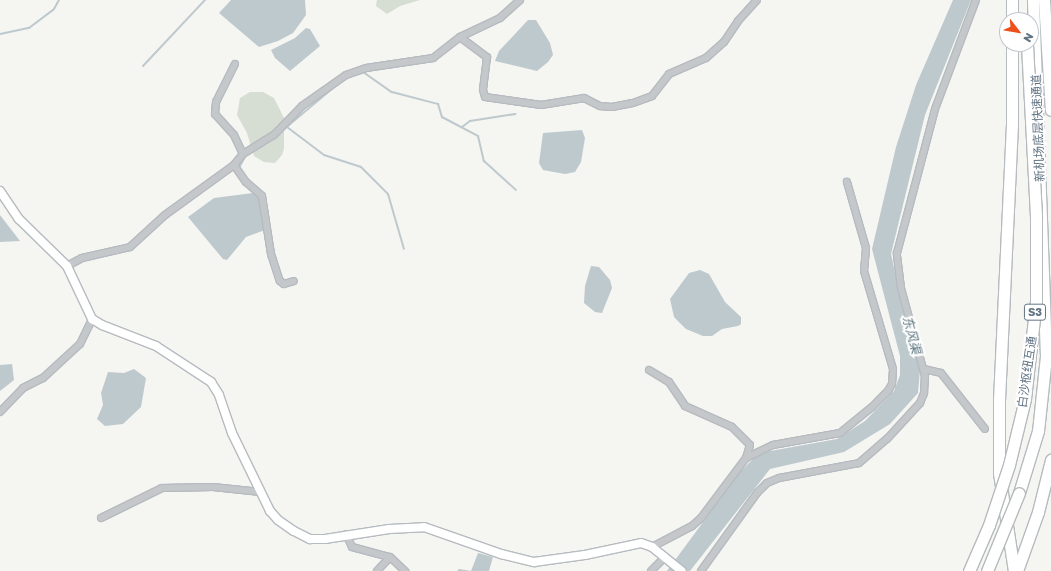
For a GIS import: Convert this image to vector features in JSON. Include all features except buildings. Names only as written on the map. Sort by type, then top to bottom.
[{"type":"highway","points":[[1012,0],[1012,12]]},
{"type":"highway","points":[[1025,0],[1026,12]]},
{"type":"highway","name":"新机场底层快速通道","points":[[987,571],[1019,493],[1038,431],[1046,356],[1033,0]]},
{"type":"highway","name":"新机场底层快速通道","points":[[1044,0],[1051,110]]},
{"type":"highway","points":[[1050,0],[1051,17]]},
{"type":"highway","points":[[1012,52],[1008,221],[999,401],[999,473],[1015,571]]},
{"type":"highway","name":"白沙枢纽互通","points":[[969,571],[989,525],[1009,465],[1025,399],[1035,308],[1036,216],[1027,52]]},
{"type":"highway","points":[[1015,571],[1030,535],[1051,460]]},
{"type":"street","points":[[67,266],[82,258],[130,247],[165,215],[234,165],[243,154],[274,135],[302,106],[346,75],[366,68],[433,58],[460,37],[500,18],[520,0]]},
{"type":"street","points":[[460,37],[486,57],[483,90],[485,97],[541,105],[584,98],[600,106],[612,107],[633,104],[652,96],[669,74],[706,58],[724,42],[738,21],[757,0]]},
{"type":"street","points":[[701,571],[756,493],[767,483],[779,478],[859,463],[887,439],[920,403],[924,393],[924,369],[901,288],[897,253],[935,109],[976,0]]},
{"type":"street","points":[[235,64],[216,102],[215,114],[234,135],[243,154]]},
{"type":"street","points":[[234,165],[246,182],[262,196],[271,254],[280,282],[284,284],[294,281]]},
{"type":"street","points":[[746,458],[773,445],[840,433],[872,407],[892,384],[893,369],[864,271],[866,248],[847,182]]},
{"type":"street","points":[[0,190],[28,229],[67,266],[92,319],[102,325],[156,346],[211,382],[219,395],[232,433],[261,492],[278,520],[294,532],[310,539],[346,534],[424,527],[501,554],[534,562],[585,555],[641,543],[652,547],[682,571]]},
{"type":"street","points":[[0,412],[23,388],[43,378],[80,344],[92,319]]},
{"type":"street","points":[[924,369],[941,373],[985,429]]},
{"type":"street","points":[[649,370],[669,382],[685,406],[732,427],[750,445],[746,458],[701,518],[692,526],[652,547]]},
{"type":"street","points":[[101,518],[162,488],[213,487],[261,492]]},
{"type":"street","points":[[346,534],[352,547],[390,557],[405,571]]},
{"type":"street","points":[[377,571],[390,557]]},
{"type":"street","points":[[651,571],[668,559]]},
{"type":"shaded area","points":[[231,0],[305,0],[306,15],[293,33],[278,41],[259,47],[219,13]]},
{"type":"shaded area","points":[[377,0],[420,0],[400,6],[387,14],[376,6]]},
{"type":"shaded area","points":[[953,0],[971,0],[925,115],[891,254],[906,324],[920,370],[918,393],[890,424],[844,452],[770,469],[690,571],[667,571],[740,472],[759,453],[837,439],[865,421],[894,391],[900,375],[900,356],[872,249],[896,147],[916,85]]},
{"type":"shaded area","points":[[528,20],[536,20],[550,43],[553,55],[548,62],[537,71],[495,61],[499,51]]},
{"type":"shaded area","points":[[306,28],[310,29],[320,46],[290,71],[275,58],[271,50],[295,38]]},
{"type":"shaded area","points":[[250,92],[263,92],[274,98],[284,118],[284,149],[282,155],[275,163],[264,162],[254,156],[247,133],[237,115],[240,98]]},
{"type":"shaded area","points":[[582,130],[585,138],[581,162],[575,172],[565,174],[543,170],[539,163],[543,133]]},
{"type":"shaded area","points":[[253,193],[259,196],[265,230],[246,237],[227,260],[223,259],[188,217],[214,198]]},
{"type":"shaded area","points":[[0,215],[20,241],[0,242]]},
{"type":"shaded area","points":[[591,266],[599,267],[610,280],[612,288],[602,313],[595,312],[584,303],[585,286]]},
{"type":"shaded area","points":[[700,270],[709,274],[725,302],[741,317],[741,324],[722,329],[712,336],[703,336],[686,329],[674,317],[670,299],[689,273]]},
{"type":"shaded area","points":[[12,364],[14,380],[0,391],[0,365]]},
{"type":"shaded area","points":[[134,369],[146,378],[141,407],[123,424],[105,426],[97,419],[103,405],[101,393],[108,372],[124,373]]},
{"type":"shaded area","points":[[478,553],[493,557],[489,571],[471,571]]},
{"type":"shaded area","points":[[459,569],[471,571],[457,571]]},
{"type":"waterway","points":[[0,34],[29,28],[54,9],[59,0]]},
{"type":"waterway","points":[[143,66],[205,0]]},
{"type":"waterway","points":[[344,79],[363,72],[392,92],[438,104],[442,117],[478,136],[484,161],[516,190]]},
{"type":"waterway","points":[[283,130],[339,83]]},
{"type":"waterway","points":[[462,127],[470,121],[515,114]]},
{"type":"waterway","points":[[287,127],[324,155],[361,167],[388,194],[404,249]]},
{"type":"waterway","points":[[240,166],[246,155]]},
{"type":"water label","name":"东风渠","points":[[912,335]]}]
